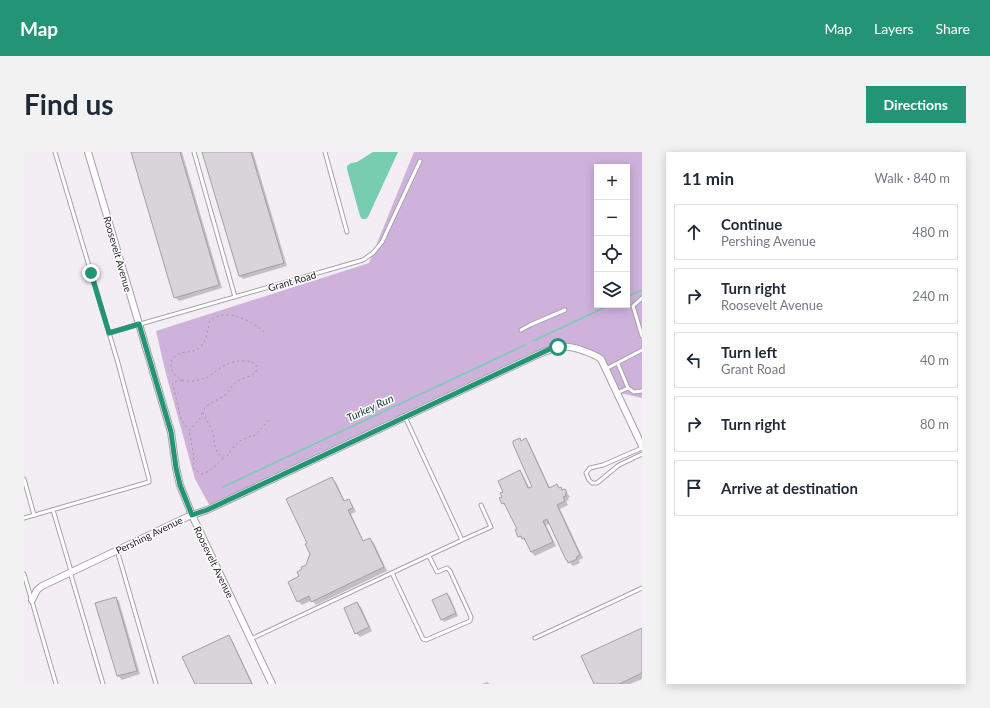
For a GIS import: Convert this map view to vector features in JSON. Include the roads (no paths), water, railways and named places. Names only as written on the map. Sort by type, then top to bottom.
[{"type":"street","name":"Roosevelt Avenue","points":[[90,154],[171,432],[180,485],[192,515],[272,684]]},
{"type":"street","name":"Pershing Avenue","points":[[32,600],[37,590],[42,586],[552,348],[569,346],[592,353],[601,360],[642,447]]},
{"type":"lane","points":[[24,518],[148,482],[149,479],[109,333],[55,152]]},
{"type":"lane","points":[[194,152],[235,297]]},
{"type":"lane","points":[[325,152],[347,232]]},
{"type":"lane","name":"Grant Road","points":[[109,333],[363,260],[373,253],[382,242],[420,161]]},
{"type":"lane","points":[[642,298],[634,306],[642,336]]},
{"type":"lane","points":[[521,330],[565,310]]},
{"type":"lane","points":[[606,369],[642,350]]},
{"type":"lane","points":[[618,364],[628,388],[634,392],[642,392]]},
{"type":"lane","points":[[617,393],[628,388]]},
{"type":"lane","points":[[405,417],[462,540]]},
{"type":"lane","points":[[642,447],[603,465],[590,468],[586,473],[592,483],[597,483],[619,465],[642,454]]},
{"type":"lane","points":[[24,479],[34,515]]},
{"type":"lane","points":[[251,639],[491,527],[481,505]]},
{"type":"lane","points":[[53,510],[103,684]]},
{"type":"lane","points":[[117,550],[156,684]]},
{"type":"lane","points":[[392,573],[423,639],[426,640],[470,621],[470,617],[450,571],[447,568],[437,572],[429,556]]},
{"type":"lane","points":[[24,574],[56,684]]},
{"type":"lane","points":[[535,638],[642,588]]},
{"type":"waterway","name":"Turkey Run","points":[[630,296],[642,290]]},
{"type":"waterway","name":"Turkey Run","points":[[533,341],[604,308]]},
{"type":"waterway","name":"Turkey Run","points":[[223,487],[525,345]]}]
